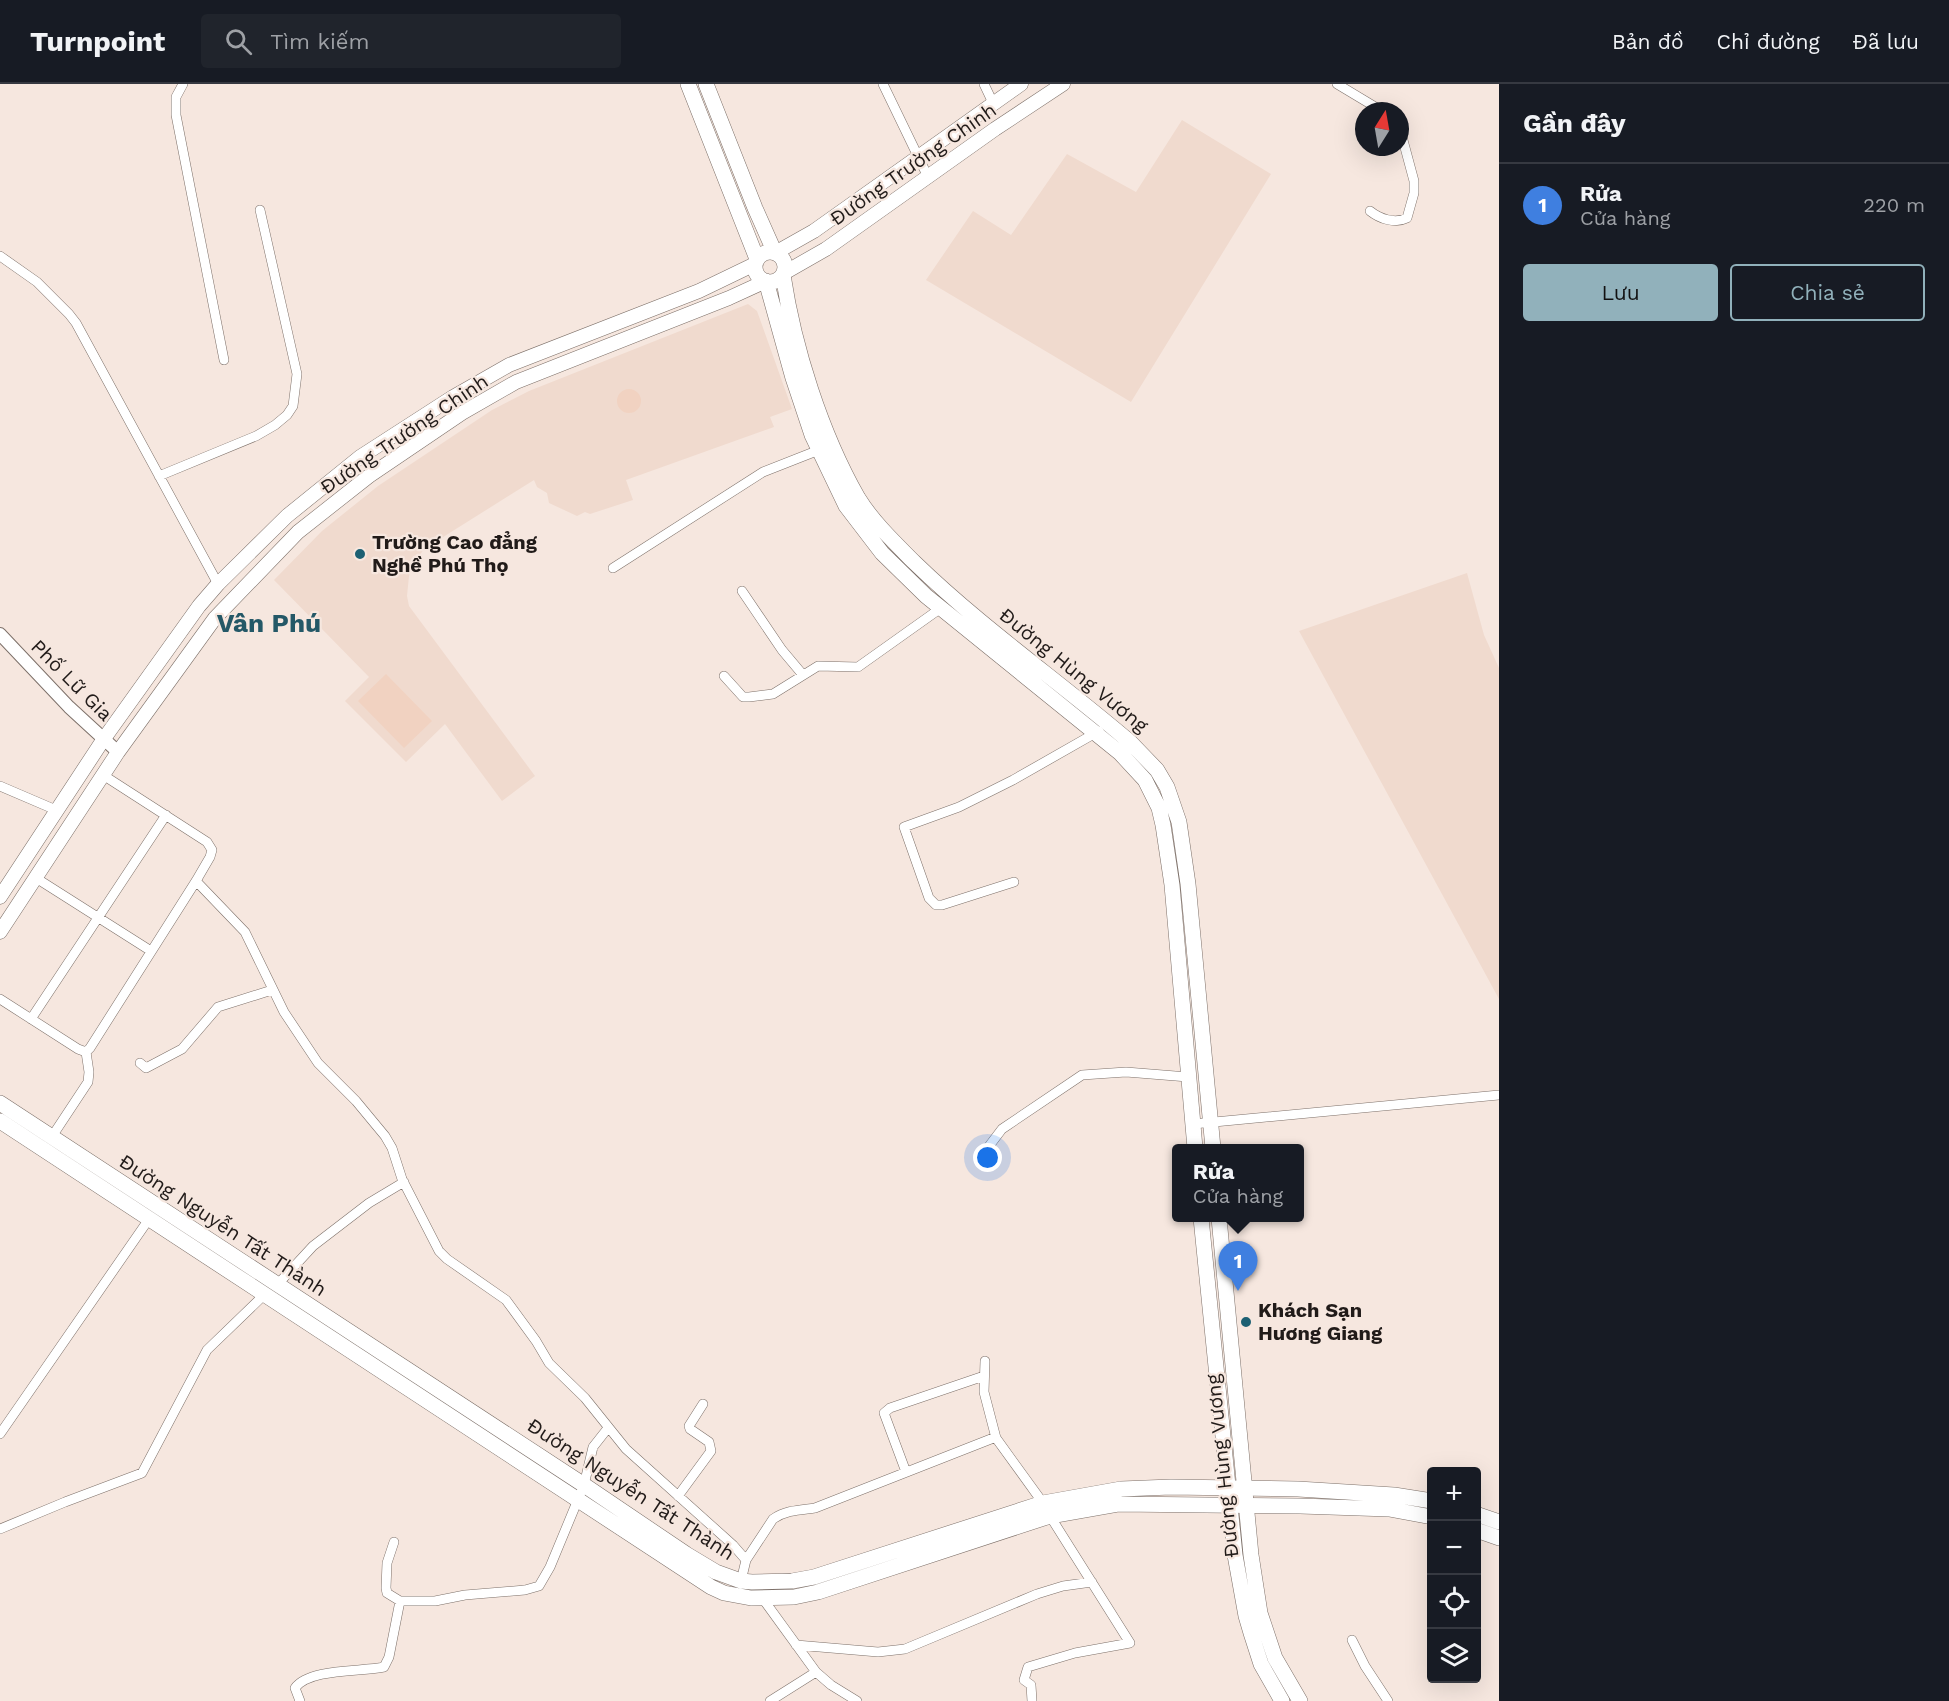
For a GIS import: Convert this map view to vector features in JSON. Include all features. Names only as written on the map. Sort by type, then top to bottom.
[{"type":"main road","points":[[688,84],[756,262],[755,271],[766,281],[776,281],[783,274],[784,261],[775,253],[755,208],[706,84]]},
{"type":"main road","name":"Đường Trường Chinh","points":[[775,253],[814,231],[1021,84]]},
{"type":"main road","name":"Đường Trường Chinh","points":[[783,274],[826,249],[1063,84]]},
{"type":"main road","points":[[756,262],[765,253],[775,253]]},
{"type":"main road","name":"Đường Trường Chinh","points":[[0,897],[103,740],[199,606],[287,516],[360,457],[453,397],[516,362],[699,291],[756,262]]},
{"type":"main road","name":"Đường Hùng Vương","points":[[783,274],[807,375],[826,429],[859,499],[894,542],[940,588],[1131,743],[1157,770],[1170,795],[1179,822],[1188,884],[1212,1144]]},
{"type":"main road","name":"Đường Trường Chinh","points":[[0,932],[103,774],[215,618],[298,532],[369,476],[462,413],[525,378],[729,298],[766,281]]},
{"type":"main road","name":"Đường Hùng Vương","points":[[766,281],[793,378],[819,450],[846,506],[882,553],[941,608],[1096,733],[1139,772],[1151,791],[1159,808],[1163,825],[1172,885],[1195,1144]]},
{"type":"main road","points":[[199,606],[215,618]]},
{"type":"main road","name":"Đường Nguyễn Tất Thành","points":[[0,1103],[271,1290],[581,1492],[716,1572],[741,1581],[776,1582],[814,1577],[955,1539],[1058,1507],[1144,1487],[1245,1488],[1384,1494],[1427,1500]]},
{"type":"main road","name":"Đường Nguyễn Tất Thành","points":[[0,1121],[149,1219],[271,1290]]},
{"type":"main road","name":"Đường Hùng Vương","points":[[1201,1222],[1235,1555],[1246,1616],[1261,1664],[1282,1701]]},
{"type":"main road","name":"Đường Hùng Vương","points":[[1219,1222],[1251,1555],[1260,1612],[1275,1658],[1300,1701]]},
{"type":"main road","name":"Đường Nguyễn Tất Thành","points":[[581,1492],[681,1570],[711,1587],[739,1597],[763,1599],[794,1597],[818,1592],[955,1539]]},
{"type":"main road","name":"Đường Nguyễn Tất Thành","points":[[1058,1507],[1145,1503],[1300,1506],[1389,1509],[1427,1516]]},
{"type":"main road","points":[[1481,1516],[1499,1522]]},
{"type":"main road","points":[[1481,1532],[1499,1538]]},
{"type":"street","points":[[183,84],[176,97],[176,115],[224,360]]},
{"type":"street","points":[[883,84],[928,177]]},
{"type":"street","points":[[984,84],[993,103]]},
{"type":"street","points":[[1337,84],[1367,102]]},
{"type":"street","points":[[1370,211],[1383,219],[1397,221],[1407,218],[1414,193],[1414,181],[1407,156]]},
{"type":"street","points":[[159,476],[256,436],[288,415],[293,406],[297,374],[260,210]]},
{"type":"street","points":[[0,256],[28,274],[69,314],[218,584]]},
{"type":"street","points":[[613,568],[763,472],[819,450]]},
{"type":"street","points":[[742,591],[782,650],[803,675]]},
{"type":"street","points":[[724,676],[742,697],[749,698],[773,694],[818,666],[860,667],[941,608]]},
{"type":"street","name":"Phố Lữ Gia","points":[[0,634],[68,706],[118,753]]},
{"type":"street","points":[[1014,882],[936,905],[929,898],[904,827],[959,807],[1111,726]]},
{"type":"street","points":[[86,1052],[196,880],[210,856],[211,847],[103,774]]},
{"type":"street","points":[[0,786],[56,810]]},
{"type":"street","points":[[31,1019],[166,815]]},
{"type":"street","points":[[36,878],[151,951]]},
{"type":"street","points":[[196,880],[246,932],[284,1012],[318,1063],[356,1101],[385,1136],[392,1148],[404,1182],[439,1251],[506,1300],[549,1363],[585,1398],[644,1468],[678,1496],[746,1560]]},
{"type":"street","points":[[140,1063],[146,1068],[182,1049],[219,1007],[272,990]]},
{"type":"street","points":[[0,999],[86,1052]]},
{"type":"street","points":[[51,1138],[88,1082],[86,1052]]},
{"type":"street","points":[[983,1154],[1002,1129],[1082,1075],[1126,1072],[1188,1077]]},
{"type":"street","points":[[1193,1124],[1499,1095]]},
{"type":"street","points":[[0,1529],[142,1473],[207,1350],[271,1290],[313,1246],[369,1203],[404,1182]]},
{"type":"street","points":[[0,1434],[149,1219]]},
{"type":"street","points":[[985,1361],[984,1392],[996,1437],[1058,1507],[1092,1582],[1130,1643],[1075,1653],[1028,1666],[1024,1680],[1031,1685],[1032,1701]]},
{"type":"street","points":[[906,1472],[884,1413],[890,1408],[984,1376]]},
{"type":"street","points":[[678,1496],[711,1451],[709,1442],[690,1429],[688,1425],[703,1404]]},
{"type":"street","points":[[394,1542],[387,1563],[386,1588],[387,1593],[400,1601],[435,1601],[465,1594],[539,1587],[550,1567],[581,1492],[593,1447],[608,1428]]},
{"type":"street","points":[[741,1581],[746,1560],[773,1519],[781,1514],[815,1508],[996,1437]]},
{"type":"street","points":[[796,1645],[878,1652],[905,1649],[1028,1597],[1063,1586],[1092,1582]]},
{"type":"street","points":[[763,1599],[816,1671],[831,1685],[857,1701]]},
{"type":"street","points":[[300,1701],[295,1688],[313,1677],[330,1672],[384,1667],[389,1657],[400,1601]]},
{"type":"street","points":[[1352,1640],[1365,1666],[1388,1701]]},
{"type":"street","points":[[770,1701],[816,1671]]},
{"type":"shaded area","points":[[1182,120],[1271,174],[1131,402],[926,280],[973,211],[1011,235],[1067,154],[1136,192]]},
{"type":"shaded area","name":"Trường Cao đẳng Nghề Phú Thọ","points":[[748,304],[757,311],[792,409],[770,417],[774,427],[626,480],[633,500],[590,514],[585,512],[577,516],[549,503],[547,493],[537,487],[534,480],[424,549],[412,566],[409,576],[407,596],[409,606],[535,776],[502,801],[445,724],[406,762],[345,701],[369,677],[274,580],[322,531],[378,486],[492,410],[529,391]]},
{"type":"shaded area","points":[[624,389],[634,389],[641,396],[641,406],[634,413],[624,413],[617,406],[617,396]]},
{"type":"shaded area","points":[[1467,573],[1484,635],[1499,668],[1499,999],[1299,631]]},
{"type":"shaded area","points":[[386,674],[432,721],[404,748],[358,701]]},
{"type":"place","name":"Trường Cao đẳng Nghề Phú Thọ","points":[[360,554]]},
{"type":"place","name":"Rửa","points":[[1238,1291]]},
{"type":"place","name":"Khách Sạn Hương Giang","points":[[1246,1322]]},
{"type":"district","name":"Vân Phú","points":[[269,623]]}]
